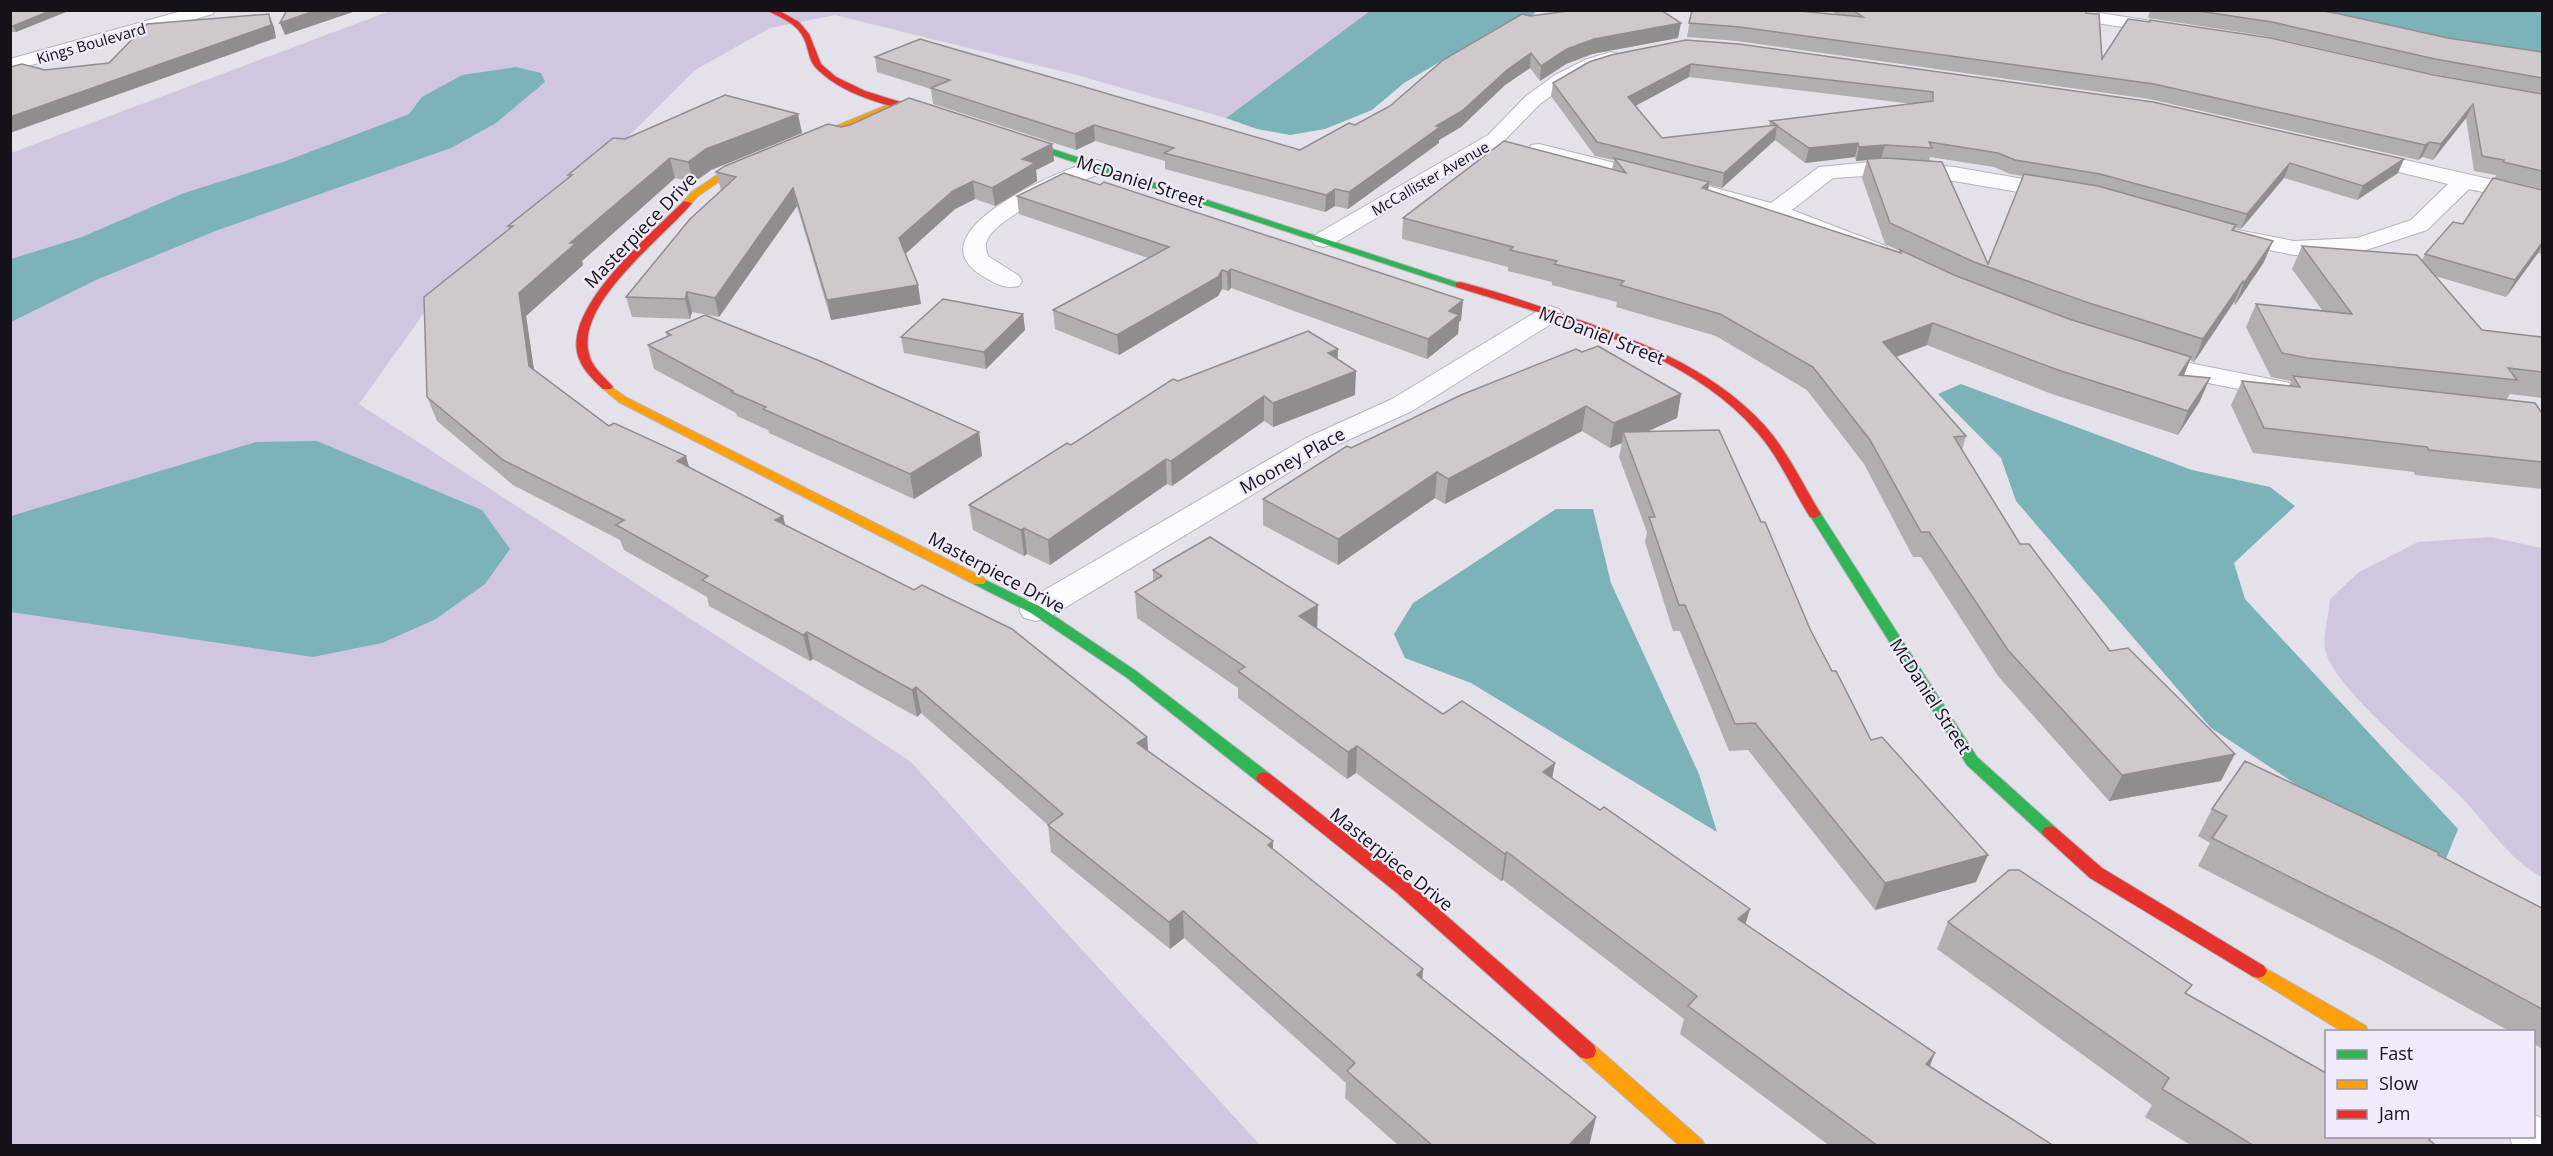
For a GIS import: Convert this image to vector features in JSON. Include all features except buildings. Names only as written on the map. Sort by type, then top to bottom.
[{"type":"street","name":"Kings Boulevard","points":[[10,53],[167,10]]},
{"type":"street","name":"Kings Boulevard","points":[[10,65],[207,10]]},
{"type":"street","points":[[770,10],[791,18],[801,26],[810,39],[815,63],[829,76],[854,87],[955,121]]},
{"type":"street","points":[[2042,10],[2115,15],[2188,32]]},
{"type":"street","name":"McCallister Avenue","points":[[1323,240],[1495,139],[1511,120],[1557,80],[1587,64],[1630,53]]},
{"type":"street","name":"Masterpiece Drive","points":[[900,103],[738,168],[700,190],[602,292],[583,322],[579,336],[580,349],[593,374],[624,400],[1036,610],[1131,674],[1402,888],[1695,1146]]},
{"type":"street","name":"McDaniel Street","points":[[998,135],[1550,314],[1656,353],[1719,390],[1761,429],[1972,761],[2096,873],[2356,1030]]},
{"type":"street","points":[[1495,139],[1776,211],[1835,232],[1897,261]]},
{"type":"street","points":[[2339,150],[2542,198]]},
{"type":"street","points":[[1010,281],[976,259],[973,241],[980,230],[1008,209],[1096,166]]},
{"type":"street","points":[[1776,211],[1827,172],[1881,168],[1954,174],[2084,196]]},
{"type":"street","points":[[2202,228],[2235,238],[2294,248],[2360,245],[2419,225],[2464,181]]},
{"type":"street","name":"Mooney Place","points":[[1036,610],[1316,444],[1402,405],[1550,314]]},
{"type":"street","points":[[2124,350],[2188,370],[2307,393]]},
{"type":"shaded area","points":[[390,11],[1370,11],[1226,118],[1077,75],[835,15],[770,28],[695,70],[615,150],[431,303],[359,404],[910,761],[1260,1145],[11,1146],[11,153]]},
{"type":"shaded area","points":[[2491,537],[2542,548],[2542,877],[2507,850],[2458,794],[2362,704],[2331,665],[2325,649],[2330,599],[2359,572],[2418,542]]},
{"type":"water","points":[[1370,11],[1537,11],[1530,17],[1504,24],[1404,83],[1372,110],[1325,129],[1290,135],[1257,129],[1226,118]]},
{"type":"water","points":[[2286,11],[2542,11],[2542,53],[2530,54]]},
{"type":"water","points":[[516,67],[541,73],[545,82],[496,123],[451,148],[218,230],[96,280],[11,322],[11,259],[82,237],[184,193],[283,162],[409,114],[422,97],[462,75]]},
{"type":"water","points":[[1961,384],[2192,470],[2270,487],[2295,506],[2234,563],[2245,599],[2458,829],[2443,866],[2356,824],[2211,728],[2016,501],[2001,458],[1938,394]]},
{"type":"water","points":[[317,441],[482,510],[510,549],[485,584],[436,619],[382,643],[313,657],[11,612],[11,516],[256,442]]},
{"type":"water","points":[[1556,509],[1593,509],[1611,583],[1699,774],[1717,832],[1471,683],[1405,658],[1394,634],[1413,603]]},
{"type":"traffic: fast","points":[[1010,138],[1460,285]]},
{"type":"traffic: fast","points":[[1815,514],[1972,761],[2050,832]]},
{"type":"traffic: fast","points":[[979,581],[1036,610],[1131,674],[1264,778]]},
{"type":"traffic: slow","points":[[687,203],[695,194],[720,177],[900,103]]},
{"type":"traffic: slow","points":[[607,387],[623,400],[979,581]]},
{"type":"traffic: slow","points":[[2258,971],[2356,1030]]},
{"type":"traffic: slow","points":[[1587,1051],[1695,1146]]},
{"type":"traffic: jam","points":[[770,10],[791,19],[801,28],[809,41],[817,65],[833,78],[862,93],[941,116]]},
{"type":"traffic: jam","points":[[607,387],[591,370],[583,355],[583,331],[591,312],[620,271],[687,203]]},
{"type":"traffic: jam","points":[[1460,285],[1622,339],[1700,378],[1734,402],[1761,429],[1783,460],[1815,514]]},
{"type":"traffic: jam","points":[[1264,778],[1403,888],[1587,1051]]},
{"type":"traffic: jam","points":[[2050,832],[2096,873],[2258,971]]}]
